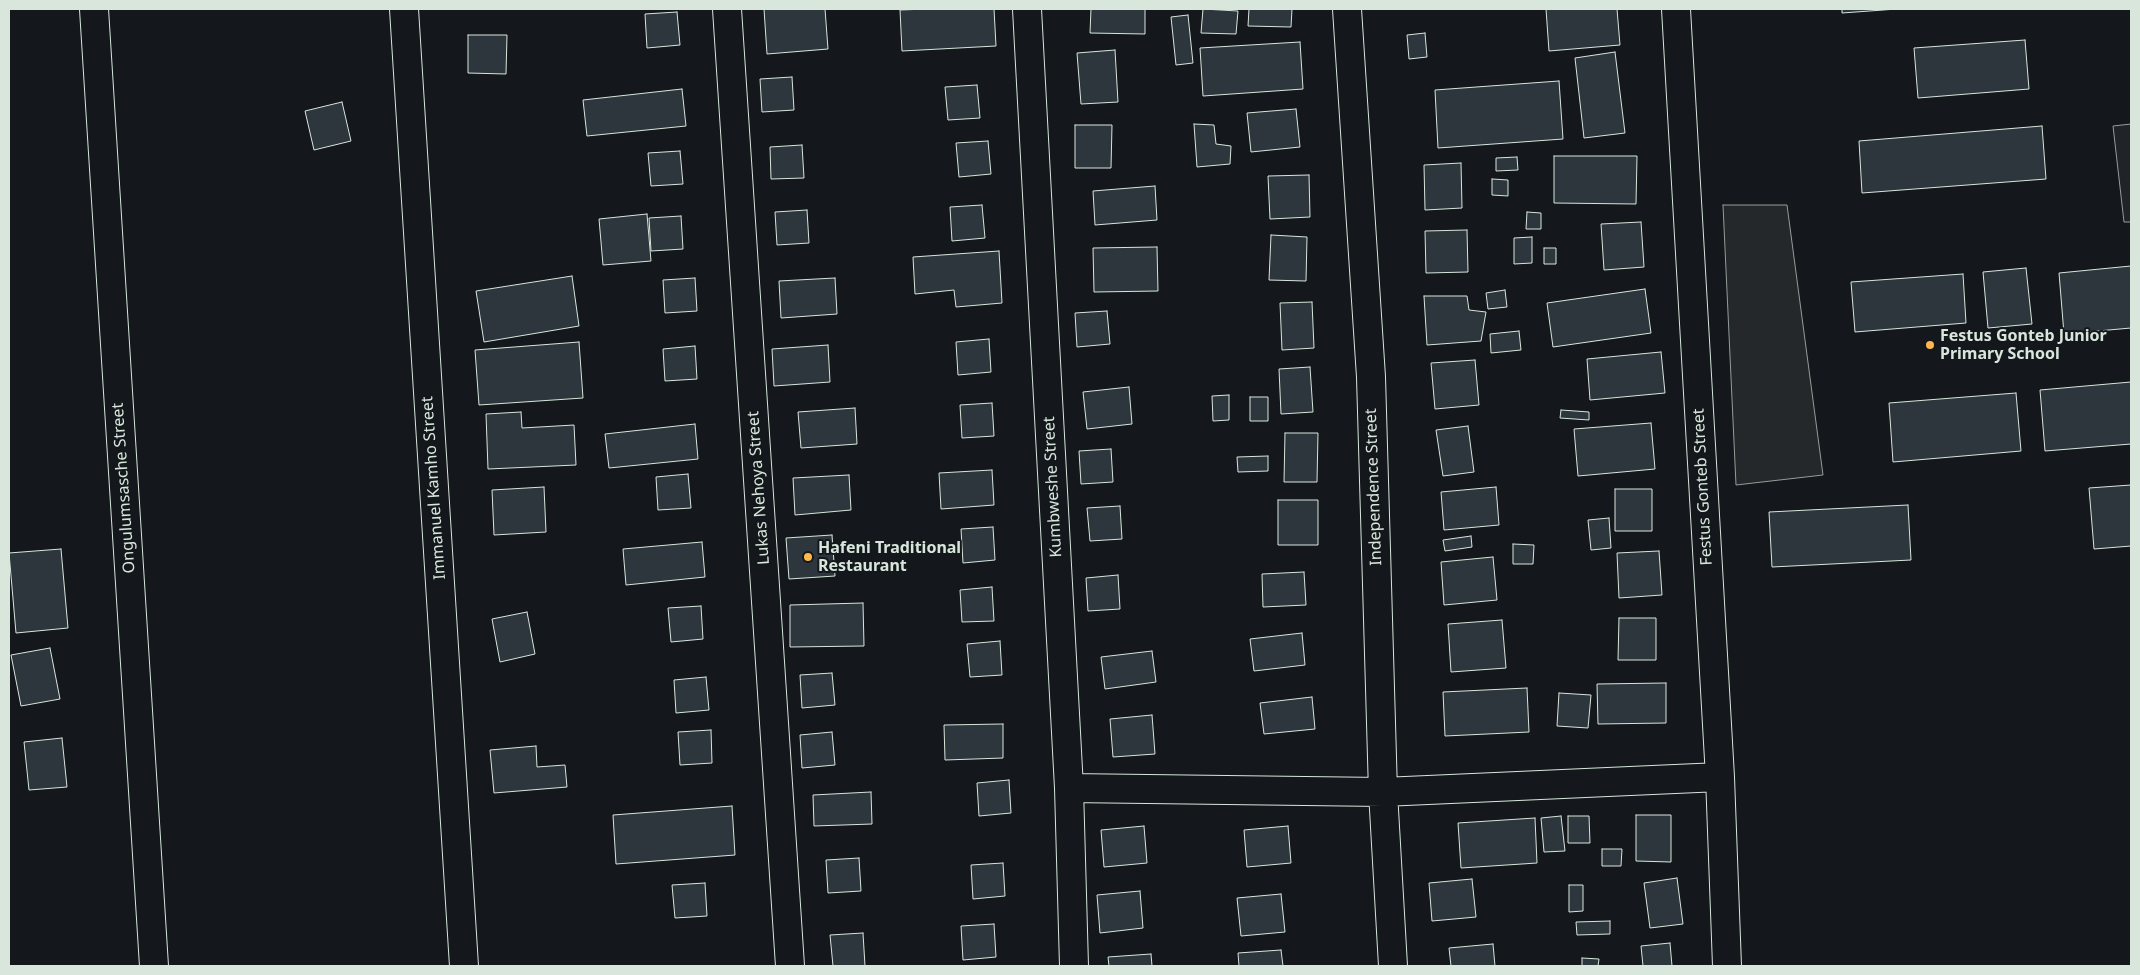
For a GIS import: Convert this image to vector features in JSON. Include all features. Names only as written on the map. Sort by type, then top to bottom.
[{"type":"street","name":"Ongulumsasche Street","points":[[94,9],[154,966]]},
{"type":"street","name":"Immanuel Kamho Street","points":[[404,9],[464,966]]},
{"type":"street","name":"Lukas Nehoya Street","points":[[728,9],[790,966]]},
{"type":"street","name":"Kumbweshe Street","points":[[1028,9],[1069,788],[1074,966]]},
{"type":"street","name":"Independence Street","points":[[1347,9],[1371,378],[1383,792],[1393,966]]},
{"type":"street","name":"Festus Gonteb Street","points":[[1676,9],[1720,776],[1727,966]]},
{"type":"street","points":[[1069,788],[1383,792],[1720,776]]},
{"type":"shaded area","points":[[2131,124],[2131,222],[2124,222],[2113,126]]},
{"type":"shaded area","points":[[1723,205],[1787,205],[1823,475],[1736,485]]},
{"type":"building","points":[[764,9],[825,9],[828,49],[767,54]]},
{"type":"building","points":[[994,9],[996,46],[902,51],[900,10]]},
{"type":"building","points":[[1091,9],[1145,9],[1145,34],[1090,33]]},
{"type":"building","points":[[1203,9],[1238,11],[1236,34],[1201,33]]},
{"type":"building","points":[[1249,9],[1292,9],[1291,27],[1248,26]]},
{"type":"building","points":[[1546,9],[1617,9],[1620,45],[1549,51]]},
{"type":"building","points":[[1842,9],[1897,9],[1842,13]]},
{"type":"building","points":[[677,12],[680,45],[647,48],[645,14]]},
{"type":"building","points":[[1188,15],[1193,63],[1176,65],[1171,17]]},
{"type":"building","points":[[1425,33],[1427,57],[1409,59],[1407,35]]},
{"type":"building","points":[[468,35],[507,35],[506,74],[468,73]]},
{"type":"building","points":[[2025,40],[2029,89],[1918,98],[1914,48]]},
{"type":"building","points":[[1300,42],[1303,89],[1203,96],[1200,48]]},
{"type":"building","points":[[1115,50],[1118,102],[1081,104],[1077,53]]},
{"type":"building","points":[[1615,52],[1625,133],[1584,138],[1575,58]]},
{"type":"building","points":[[792,77],[794,110],[762,112],[760,79]]},
{"type":"building","points":[[1559,81],[1563,139],[1438,148],[1435,90]]},
{"type":"building","points":[[977,85],[980,118],[948,120],[945,87]]},
{"type":"building","points":[[682,89],[686,126],[587,136],[583,100]]},
{"type":"building","points":[[342,102],[351,141],[314,150],[305,111]]},
{"type":"building","points":[[1296,109],[1300,147],[1251,152],[1247,113]]},
{"type":"building","points":[[1194,124],[1214,125],[1216,144],[1231,146],[1230,164],[1197,167]]},
{"type":"building","points":[[1075,125],[1112,125],[1111,168],[1075,168]]},
{"type":"building","points":[[2042,126],[2046,179],[1862,193],[1859,141]]},
{"type":"building","points":[[988,141],[991,174],[959,177],[956,143]]},
{"type":"building","points":[[802,145],[804,178],[771,179],[770,147]]},
{"type":"building","points":[[680,151],[683,184],[651,186],[648,153]]},
{"type":"building","points":[[1554,156],[1637,156],[1636,204],[1554,203]]},
{"type":"building","points":[[1517,157],[1518,170],[1496,171],[1496,158]]},
{"type":"building","points":[[1461,163],[1462,208],[1425,210],[1424,165]]},
{"type":"building","points":[[1309,175],[1310,217],[1270,219],[1268,176]]},
{"type":"building","points":[[1492,179],[1508,180],[1508,196],[1492,195]]},
{"type":"building","points":[[1155,186],[1157,220],[1095,225],[1093,191]]},
{"type":"building","points":[[982,205],[985,238],[952,241],[950,207]]},
{"type":"building","points":[[807,210],[809,243],[777,245],[775,212]]},
{"type":"building","points":[[1527,212],[1541,213],[1541,229],[1526,229]]},
{"type":"building","points":[[647,214],[651,261],[603,265],[599,219]]},
{"type":"building","points":[[681,216],[683,249],[651,251],[649,218]]},
{"type":"building","points":[[1641,222],[1644,267],[1604,270],[1601,224]]},
{"type":"building","points":[[1467,230],[1468,272],[1426,273],[1425,231]]},
{"type":"building","points":[[1271,235],[1307,237],[1306,281],[1269,280]]},
{"type":"building","points":[[1532,237],[1532,263],[1514,264],[1514,238]]},
{"type":"building","points":[[1157,247],[1158,291],[1094,292],[1093,248]]},
{"type":"building","points":[[1544,248],[1556,248],[1556,264],[1544,264]]},
{"type":"building","points":[[999,251],[1002,303],[956,307],[954,290],[915,294],[913,257]]},
{"type":"building","points":[[2131,266],[2131,328],[2064,334],[2059,273]]},
{"type":"building","points":[[2026,268],[2032,324],[1988,328],[1983,272]]},
{"type":"building","points":[[1963,274],[1966,323],[1855,332],[1851,282]]},
{"type":"building","points":[[572,276],[579,326],[484,342],[476,291]]},
{"type":"building","points":[[695,278],[697,311],[665,313],[663,280]]},
{"type":"building","points":[[835,278],[837,314],[781,318],[779,281]]},
{"type":"building","points":[[1645,289],[1651,333],[1553,347],[1547,303]]},
{"type":"building","points":[[1505,290],[1507,307],[1488,309],[1486,293]]},
{"type":"building","points":[[1424,296],[1467,296],[1469,310],[1486,312],[1481,341],[1427,345]]},
{"type":"building","points":[[1312,302],[1314,348],[1282,350],[1280,303]]},
{"type":"building","points":[[1107,311],[1110,344],[1077,347],[1075,313]]},
{"type":"building","points":[[1519,331],[1521,350],[1491,353],[1490,334]]},
{"type":"building","points":[[989,339],[991,372],[958,375],[956,342]]},
{"type":"building","points":[[579,342],[583,398],[479,405],[475,350]]},
{"type":"building","points":[[828,345],[830,382],[774,386],[772,349]]},
{"type":"building","points":[[695,346],[697,379],[665,381],[663,349]]},
{"type":"building","points":[[1661,352],[1665,393],[1590,400],[1587,359]]},
{"type":"building","points":[[1475,360],[1479,405],[1435,409],[1431,363]]},
{"type":"building","points":[[1310,367],[1313,412],[1281,414],[1279,369]]},
{"type":"building","points":[[2131,382],[2131,444],[2045,451],[2040,390]]},
{"type":"building","points":[[1129,387],[1132,424],[1087,429],[1083,392]]},
{"type":"building","points":[[2016,393],[2021,451],[1893,462],[1889,403]]},
{"type":"building","points":[[1229,395],[1229,420],[1213,421],[1212,396]]},
{"type":"building","points":[[1250,397],[1268,397],[1268,421],[1250,421]]},
{"type":"building","points":[[992,403],[994,436],[962,438],[960,405]]},
{"type":"building","points":[[855,408],[857,444],[801,448],[798,412]]},
{"type":"building","points":[[1561,410],[1589,412],[1589,420],[1560,418]]},
{"type":"building","points":[[521,412],[522,428],[574,425],[576,465],[488,469],[486,414]]},
{"type":"building","points":[[1651,423],[1655,469],[1578,476],[1574,429]]},
{"type":"building","points":[[695,424],[698,459],[609,468],[605,434]]},
{"type":"building","points":[[1468,426],[1474,472],[1443,476],[1436,430]]},
{"type":"building","points":[[1285,433],[1318,433],[1317,482],[1284,482]]},
{"type":"building","points":[[1111,449],[1113,482],[1081,484],[1079,451]]},
{"type":"building","points":[[1268,456],[1268,471],[1238,472],[1237,457]]},
{"type":"building","points":[[992,470],[994,505],[941,509],[939,473]]},
{"type":"building","points":[[688,474],[691,508],[658,510],[656,477]]},
{"type":"building","points":[[849,475],[851,510],[795,515],[793,478]]},
{"type":"building","points":[[2131,485],[2131,546],[2094,549],[2089,488]]},
{"type":"building","points":[[544,487],[546,532],[494,535],[492,490]]},
{"type":"building","points":[[1496,487],[1499,525],[1444,530],[1441,492]]},
{"type":"building","points":[[1615,489],[1652,489],[1652,531],[1615,531]]},
{"type":"building","points":[[1278,500],[1318,500],[1318,545],[1278,545]]},
{"type":"building","points":[[1908,505],[1911,560],[1772,567],[1769,512]]},
{"type":"building","points":[[1120,506],[1122,539],[1090,541],[1087,508]]},
{"type":"building","points":[[1609,518],[1611,548],[1591,550],[1588,520]]},
{"type":"building","points":[[993,527],[995,560],[963,563],[961,529]]},
{"type":"building","points":[[832,535],[835,576],[789,579],[786,538]]},
{"type":"building","points":[[1471,536],[1472,547],[1445,551],[1443,540]]},
{"type":"building","points":[[702,542],[705,577],[626,585],[623,549]]},
{"type":"building","points":[[1513,544],[1534,545],[1533,564],[1513,564]]},
{"type":"building","points":[[61,549],[68,628],[16,633],[9,553]]},
{"type":"building","points":[[1659,551],[1662,595],[1619,598],[1617,553]]},
{"type":"building","points":[[1493,557],[1497,600],[1444,605],[1441,562]]},
{"type":"building","points":[[1304,572],[1306,605],[1263,607],[1262,574]]},
{"type":"building","points":[[1118,575],[1120,609],[1088,611],[1086,578]]},
{"type":"building","points":[[992,587],[994,621],[962,622],[960,590]]},
{"type":"building","points":[[863,603],[864,646],[790,647],[790,605]]},
{"type":"building","points":[[701,606],[703,639],[671,642],[668,608]]},
{"type":"building","points":[[527,612],[535,654],[500,662],[492,619]]},
{"type":"building","points":[[1619,618],[1656,618],[1656,660],[1618,660]]},
{"type":"building","points":[[1502,620],[1506,668],[1451,672],[1448,624]]},
{"type":"building","points":[[1302,633],[1305,665],[1254,671],[1250,639]]},
{"type":"building","points":[[1000,641],[1002,675],[970,677],[967,644]]},
{"type":"building","points":[[50,648],[60,699],[21,706],[11,655]]},
{"type":"building","points":[[1152,651],[1156,682],[1105,689],[1101,657]]},
{"type":"building","points":[[832,673],[835,705],[802,708],[800,675]]},
{"type":"building","points":[[706,677],[709,710],[676,713],[674,680]]},
{"type":"building","points":[[1666,683],[1666,723],[1598,724],[1597,684]]},
{"type":"building","points":[[1527,688],[1529,732],[1445,736],[1443,692]]},
{"type":"building","points":[[1559,693],[1591,695],[1588,728],[1557,726]]},
{"type":"building","points":[[1312,697],[1315,729],[1264,734],[1260,703]]},
{"type":"building","points":[[1152,715],[1155,754],[1113,757],[1110,719]]},
{"type":"building","points":[[1003,724],[1003,758],[945,760],[944,725]]},
{"type":"building","points":[[711,730],[712,763],[680,765],[678,732]]},
{"type":"building","points":[[832,732],[835,765],[802,768],[800,735]]},
{"type":"building","points":[[62,738],[67,787],[29,790],[24,742]]},
{"type":"building","points":[[536,746],[537,767],[565,765],[567,787],[494,793],[490,750]]},
{"type":"building","points":[[1009,780],[1011,813],[979,816],[977,783]]},
{"type":"building","points":[[871,792],[872,824],[814,826],[813,795]]},
{"type":"building","points":[[732,806],[735,855],[616,864],[613,815]]},
{"type":"building","points":[[1636,815],[1671,815],[1671,862],[1636,861]]},
{"type":"building","points":[[1561,816],[1565,851],[1544,852],[1541,818]]},
{"type":"building","points":[[1568,816],[1589,816],[1590,843],[1568,843]]},
{"type":"building","points":[[1535,818],[1537,863],[1461,868],[1458,823]]},
{"type":"building","points":[[1144,826],[1147,863],[1104,867],[1101,830]]},
{"type":"building","points":[[1288,826],[1291,863],[1247,867],[1244,830]]},
{"type":"building","points":[[1602,849],[1622,849],[1621,866],[1602,866]]},
{"type":"building","points":[[859,858],[861,891],[828,893],[826,860]]},
{"type":"building","points":[[1003,863],[1005,896],[973,899],[971,865]]},
{"type":"building","points":[[1677,878],[1683,924],[1650,928],[1644,883]]},
{"type":"building","points":[[1472,879],[1476,917],[1432,921],[1429,883]]},
{"type":"building","points":[[705,883],[707,916],[675,918],[672,885]]},
{"type":"building","points":[[1569,885],[1583,885],[1583,911],[1569,912]]},
{"type":"building","points":[[1140,891],[1143,928],[1100,933],[1097,895]]},
{"type":"building","points":[[1281,894],[1285,932],[1241,936],[1237,898]]},
{"type":"building","points":[[1610,921],[1610,934],[1577,935],[1576,922]]},
{"type":"building","points":[[994,924],[996,957],[963,960],[961,926]]},
{"type":"building","points":[[863,933],[865,966],[833,966],[830,935]]},
{"type":"building","points":[[1670,943],[1672,966],[1643,966],[1641,946]]},
{"type":"building","points":[[1493,944],[1495,966],[1451,966],[1449,948]]},
{"type":"building","points":[[1281,950],[1283,966],[1239,966],[1238,953]]},
{"type":"building","points":[[1151,954],[1152,966],[1109,966],[1108,957]]},
{"type":"building","points":[[1582,958],[1599,959],[1598,966],[1582,966]]},
{"type":"place","name":"Festus Gonteb Junior Primary School","points":[[1930,345]]},
{"type":"place","name":"Hafeni Traditional Restaurant","points":[[808,557]]}]
